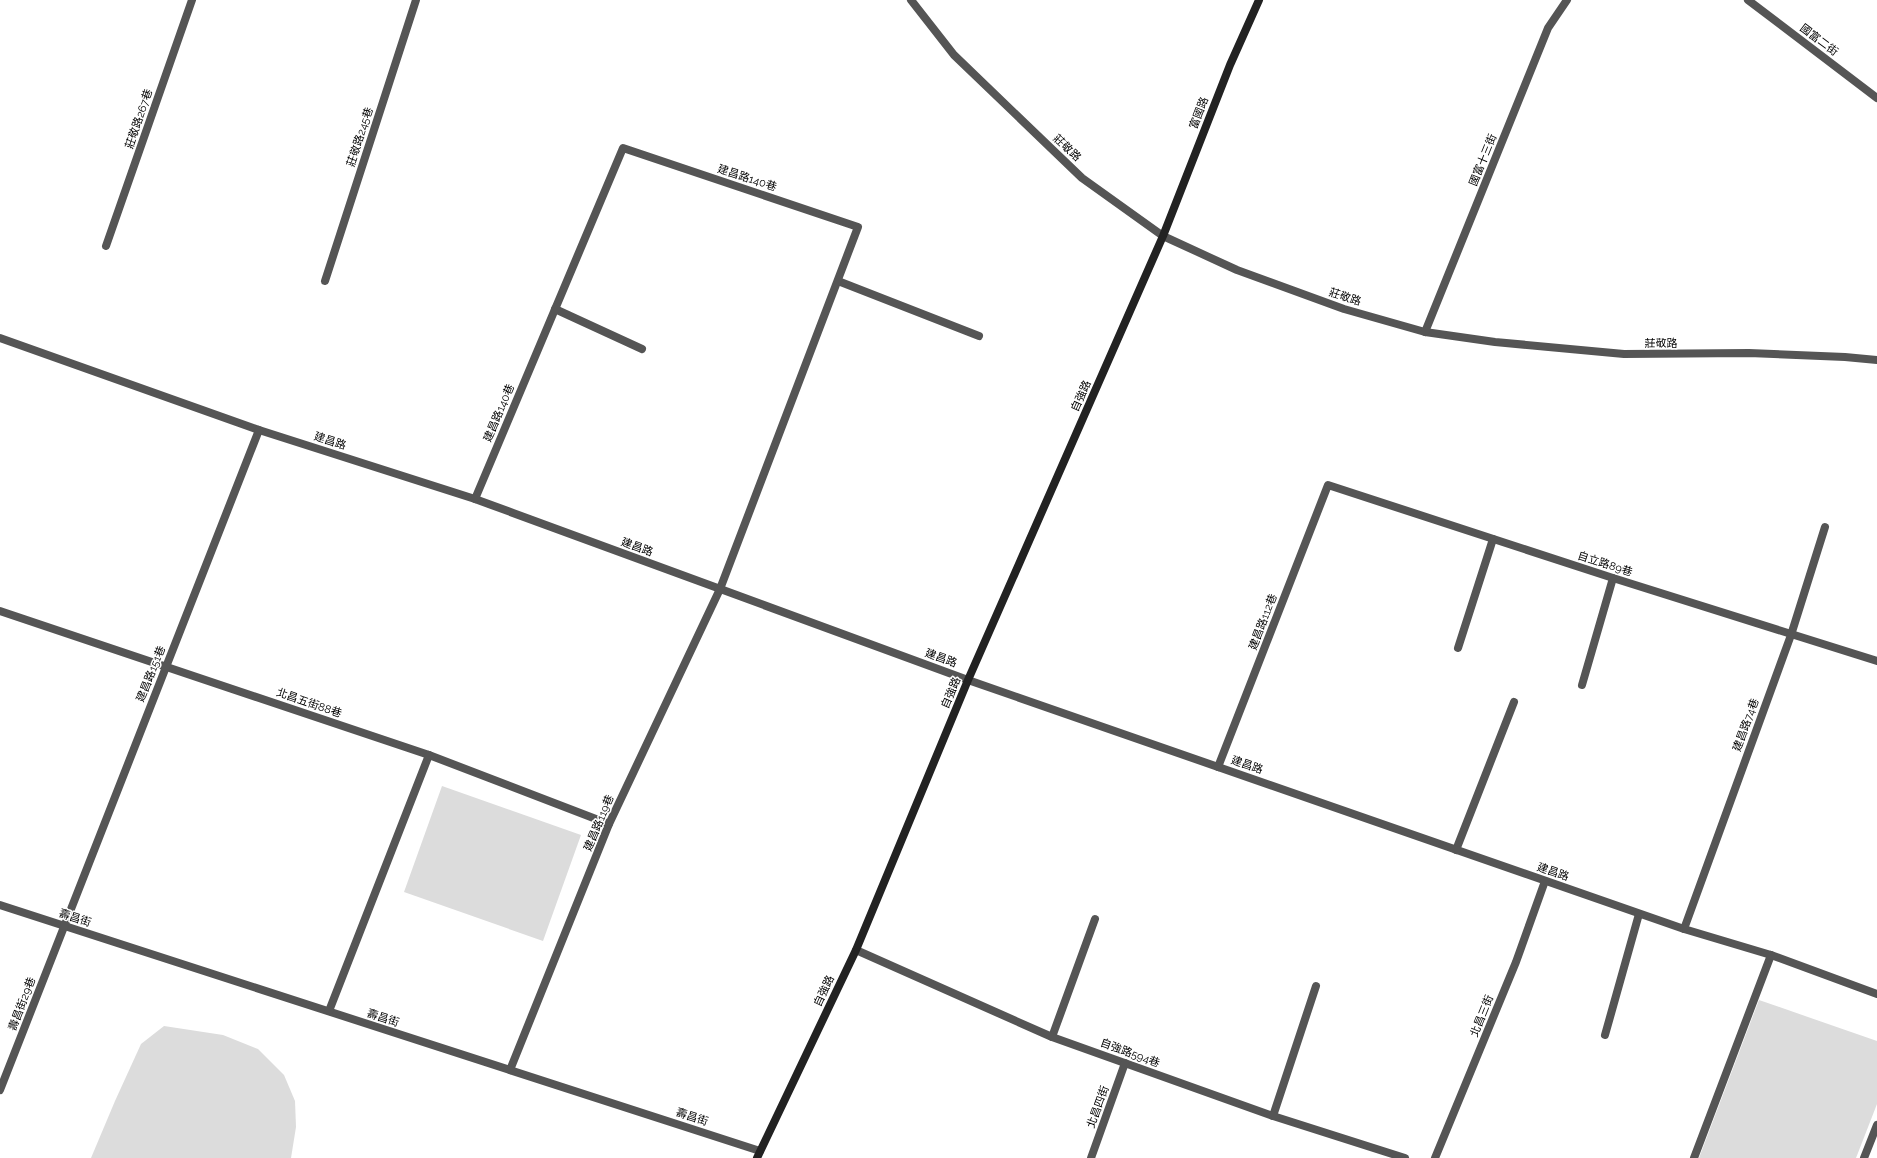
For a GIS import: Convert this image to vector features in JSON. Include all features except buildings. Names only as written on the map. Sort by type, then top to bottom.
[{"type":"street","name":"莊敬路267巷","points":[[106,246],[192,0]]},
{"type":"street","name":"莊敬路245巷","points":[[325,281],[416,0]]},
{"type":"street","name":"莊敬路","points":[[911,0],[954,55],[1082,178],[1163,236],[1237,270],[1337,307],[1425,332],[1496,342],[1624,354],[1749,353],[1845,357],[1877,360]]},
{"type":"street","name":"富國路","points":[[1163,236],[1230,66],[1258,0]]},
{"type":"street","name":"國富十三街","points":[[1425,332],[1548,28],[1566,0]]},
{"type":"street","name":"國富二街","points":[[1748,0],[1877,98]]},
{"type":"street","name":"建昌路140巷","points":[[475,499],[623,148],[858,227],[720,589]]},
{"type":"street","name":"自強路","points":[[759,1155],[856,950],[968,680],[1163,236]]},
{"type":"street","points":[[838,281],[979,336]]},
{"type":"street","points":[[555,309],[642,349]]},
{"type":"street","name":"建昌路","points":[[0,338],[259,430],[475,499],[968,680],[1639,914],[1771,955],[1877,994]]},
{"type":"street","name":"建昌路151巷","points":[[64,926],[259,430]]},
{"type":"street","name":"自立路89巷","points":[[1328,485],[1613,578],[1877,661]]},
{"type":"street","name":"建昌路112巷","points":[[1218,767],[1328,485]]},
{"type":"street","name":"建昌路74巷","points":[[1684,929],[1791,635],[1825,527]]},
{"type":"street","points":[[1458,648],[1493,539]]},
{"type":"street","points":[[1582,685],[1613,578]]},
{"type":"street","name":"建昌路119巷","points":[[510,1070],[609,824],[720,589]]},
{"type":"street","name":"北昌五街88巷","points":[[0,610],[430,756],[609,824]]},
{"type":"street","points":[[1456,850],[1514,702]]},
{"type":"street","points":[[328,1011],[430,756]]},
{"type":"street","name":"北昌三街","points":[[1435,1158],[1516,962],[1545,881]]},
{"type":"street","name":"壽昌街","points":[[0,905],[510,1070],[759,1155]]},
{"type":"street","points":[[1605,1035],[1639,914]]},
{"type":"street","points":[[1052,1037],[1095,919]]},
{"type":"street","name":"壽昌街29巷","points":[[0,1090],[64,926]]},
{"type":"street","name":"自強路594巷","points":[[856,950],[1052,1037],[1273,1116],[1405,1158]]},
{"type":"street","points":[[1694,1158],[1771,955]]},
{"type":"street","points":[[1273,1116],[1316,986]]},
{"type":"street","name":"北昌四街","points":[[1092,1158],[1125,1063]]},
{"type":"street","points":[[1864,1158],[1877,1125]]},
{"type":"shaded area","points":[[442,786],[581,835],[543,941],[404,892]]},
{"type":"shaded area","points":[[1759,1000],[1877,1041],[1877,1104],[1856,1158],[1699,1158]]},
{"type":"shaded area","points":[[164,1026],[223,1035],[258,1049],[284,1075],[295,1101],[296,1127],[291,1158],[91,1158],[141,1044]]}]
